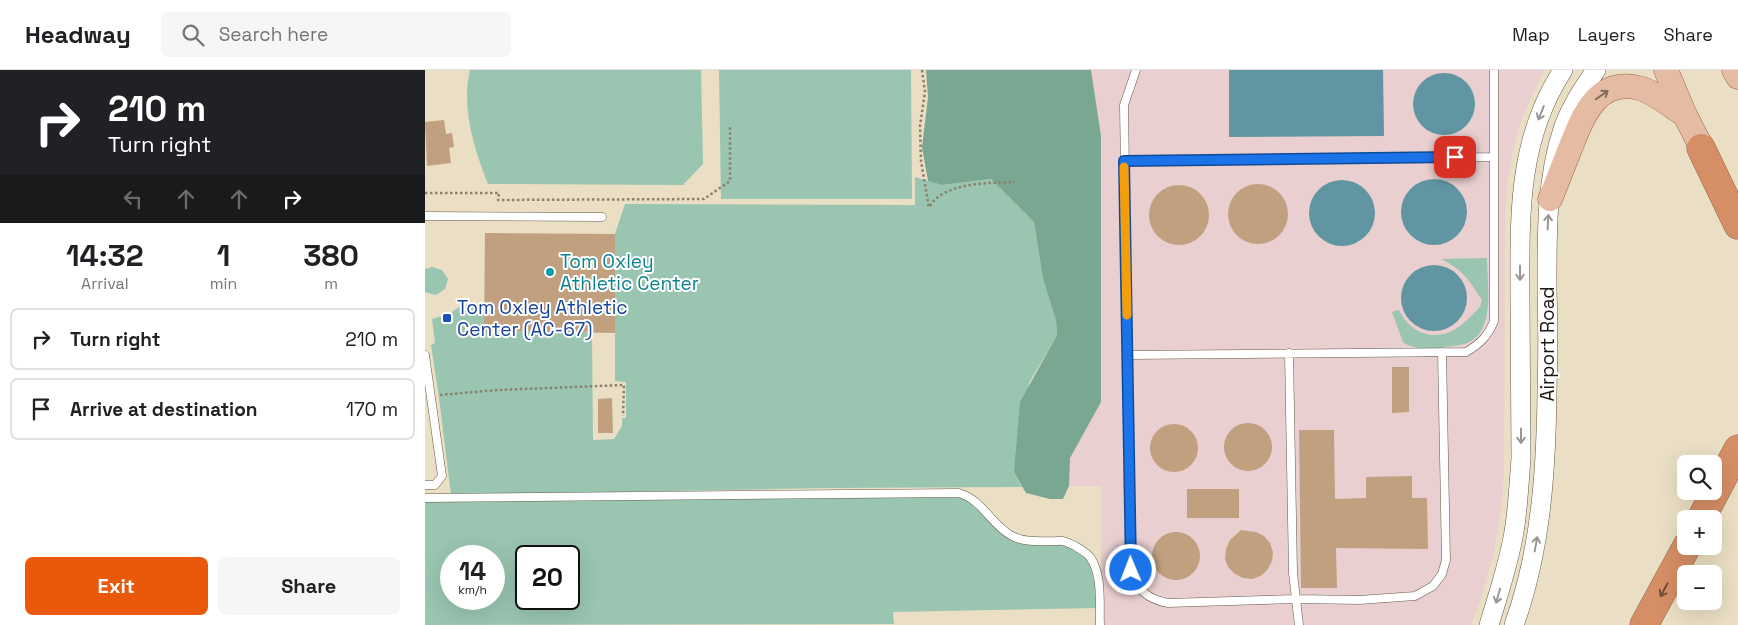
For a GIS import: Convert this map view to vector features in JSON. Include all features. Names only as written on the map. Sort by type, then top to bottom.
[{"type":"highway","points":[[1701,148],[1738,226]]},
{"type":"highway","points":[[1706,510],[1738,449]]},
{"type":"highway","points":[[1720,510],[1738,491]]},
{"type":"highway","points":[[1644,625],[1683,555]]},
{"type":"main road","points":[[1666,70],[1701,148],[1738,207]]},
{"type":"main road","points":[[1734,70],[1738,77]]},
{"type":"main road","points":[[1550,199],[1582,120],[1591,104],[1600,95],[1617,87],[1637,87],[1654,95],[1685,115]]},
{"type":"street","name":"Airport Road","points":[[1489,625],[1514,533],[1521,459],[1520,242],[1523,179],[1537,124],[1552,89],[1563,70]]},
{"type":"street","name":"Airport Road","points":[[1514,625],[1533,561],[1543,489],[1547,394],[1548,234],[1554,166],[1563,128],[1583,88],[1596,70]]},
{"type":"lane","points":[[1136,70],[1124,105],[1131,570],[1136,584],[1146,595],[1156,600],[1168,602],[1296,598],[1359,600],[1415,596],[1433,586],[1442,574],[1446,560],[1442,352]]},
{"type":"lane","points":[[1127,355],[1466,352],[1479,345],[1489,333],[1494,321],[1494,70]]},
{"type":"lane","points":[[1124,161],[1494,157]]},
{"type":"lane","points":[[425,216],[602,217]]},
{"type":"lane","points":[[1289,353],[1293,573],[1299,625]]},
{"type":"lane","points":[[425,355],[442,476],[435,485],[425,485]]},
{"type":"lane","points":[[425,498],[959,493],[966,495],[976,502],[1003,530],[1013,537],[1028,541],[1064,540],[1081,549],[1090,557],[1096,570],[1099,586],[1099,625]]},
{"type":"path","points":[[923,70],[925,92],[920,126],[921,162],[929,208],[937,197],[961,188],[977,184],[1015,182]]},
{"type":"path","points":[[425,193],[499,193],[498,200],[704,200],[730,181],[730,125]]},
{"type":"path","points":[[431,396],[497,390],[624,385],[623,416]]},
{"type":"shaded area","points":[[1091,70],[1545,70],[1527,106],[1518,131],[1507,184],[1505,214],[1504,478],[1493,556],[1480,602],[1471,625],[1100,625],[1102,486],[1069,486],[1069,458],[1101,402]]},
{"type":"green space","points":[[470,70],[701,70],[703,164],[683,185],[488,184],[470,128],[467,99]]},
{"type":"green space","points":[[719,70],[911,70],[912,199],[721,199]]},
{"type":"green space","points":[[926,70],[1091,70],[1101,136],[1101,402],[1070,458],[1069,486],[1063,499],[1050,499],[1026,493],[1014,472],[1020,402],[1057,335],[1056,320],[1043,279],[1034,222],[991,179],[942,185],[928,181],[922,147],[928,97]]},
{"type":"green space","points":[[915,177],[942,185],[991,179],[1034,222],[1043,279],[1056,319],[1057,335],[1029,383],[1014,472],[1022,487],[827,488],[451,495],[431,345],[435,343],[432,319],[449,314],[462,305],[476,305],[485,309],[485,331],[592,333],[593,440],[614,439],[622,426],[622,418],[626,418],[626,382],[615,381],[615,234],[625,204],[915,205]]},
{"type":"green space","points":[[1487,258],[1488,306],[1482,329],[1476,337],[1464,344],[1441,348],[1416,347],[1403,342],[1392,312],[1399,310],[1409,325],[1416,330],[1431,335],[1440,335],[1460,326],[1480,307],[1482,300],[1469,281],[1455,267],[1441,259]]},
{"type":"green space","points":[[432,267],[442,270],[448,279],[445,289],[436,295],[425,292],[425,269]]},
{"type":"green space","points":[[959,493],[1013,537],[1064,540],[1081,549],[1096,570],[1099,608],[893,612],[894,624],[425,625],[425,498]]},
{"type":"water","points":[[1229,70],[1383,70],[1384,136],[1229,137]]},
{"type":"water","points":[[1438,73],[1450,73],[1466,82],[1473,92],[1475,104],[1473,116],[1466,126],[1450,135],[1438,135],[1427,130],[1418,121],[1413,110],[1413,98],[1418,87],[1427,78]]},
{"type":"water","points":[[1434,179],[1446,182],[1457,189],[1464,200],[1467,212],[1464,224],[1457,235],[1446,242],[1434,245],[1422,242],[1411,235],[1404,224],[1401,212],[1404,200],[1411,189],[1422,182]]},
{"type":"water","points":[[1342,180],[1354,183],[1365,190],[1372,201],[1375,213],[1372,225],[1365,236],[1354,243],[1342,246],[1330,243],[1319,236],[1312,225],[1309,213],[1312,201],[1319,190],[1330,183]]},
{"type":"water","points":[[1434,265],[1446,268],[1457,275],[1464,286],[1467,298],[1464,310],[1457,321],[1446,328],[1434,331],[1422,328],[1411,321],[1404,310],[1401,298],[1404,286],[1411,275],[1422,268]]},
{"type":"building","points":[[444,120],[446,134],[452,133],[454,147],[449,148],[451,163],[427,166],[425,122]]},
{"type":"building","points":[[1252,184],[1264,184],[1275,189],[1283,197],[1288,208],[1286,226],[1275,239],[1264,244],[1252,244],[1241,239],[1233,231],[1228,220],[1228,208],[1233,197],[1241,189]]},
{"type":"building","points":[[1173,185],[1185,185],[1196,190],[1204,198],[1209,209],[1207,227],[1196,240],[1185,245],[1173,245],[1162,240],[1154,232],[1149,221],[1149,209],[1154,198],[1162,190]]},
{"type":"building","name":"Tom Oxley Athletic Center","points":[[485,233],[615,234],[615,333],[484,331]]},
{"type":"building","points":[[1392,367],[1409,367],[1409,412],[1392,413]]},
{"type":"building","points":[[612,398],[613,433],[598,433],[598,399]]},
{"type":"building","points":[[1248,423],[1257,425],[1265,430],[1270,438],[1272,447],[1270,456],[1265,464],[1257,469],[1248,471],[1239,469],[1231,464],[1226,456],[1224,447],[1226,438],[1231,430],[1239,425]]},
{"type":"building","points":[[1174,424],[1183,426],[1191,431],[1196,439],[1198,448],[1196,457],[1191,465],[1183,470],[1174,472],[1165,470],[1157,465],[1152,457],[1150,448],[1152,439],[1157,431],[1165,426]]},
{"type":"building","points":[[1299,430],[1334,430],[1335,499],[1366,498],[1366,477],[1412,476],[1412,498],[1427,498],[1428,549],[1336,548],[1337,588],[1301,588]]},
{"type":"building","points":[[1187,489],[1239,489],[1239,518],[1187,518]]},
{"type":"building","points":[[1241,530],[1256,532],[1264,536],[1270,543],[1273,552],[1272,561],[1268,569],[1262,575],[1253,579],[1243,578],[1235,574],[1228,567],[1225,559],[1226,549],[1230,540]]},
{"type":"building","points":[[1176,532],[1185,534],[1193,539],[1198,547],[1200,556],[1198,565],[1193,573],[1185,578],[1176,580],[1167,578],[1159,573],[1154,565],[1152,556],[1154,547],[1159,539],[1167,534]]},
{"type":"slow traffic","points":[[1124,167],[1127,315]]},
{"type":"place","name":"Tom Oxley Athletic Center","points":[[550,272]]},
{"type":"place","name":"Tom Oxley Athletic Center (AC-67)","points":[[447,318]]},
{"type":"route","points":[[1131,570],[1124,161],[1455,157]]}]
